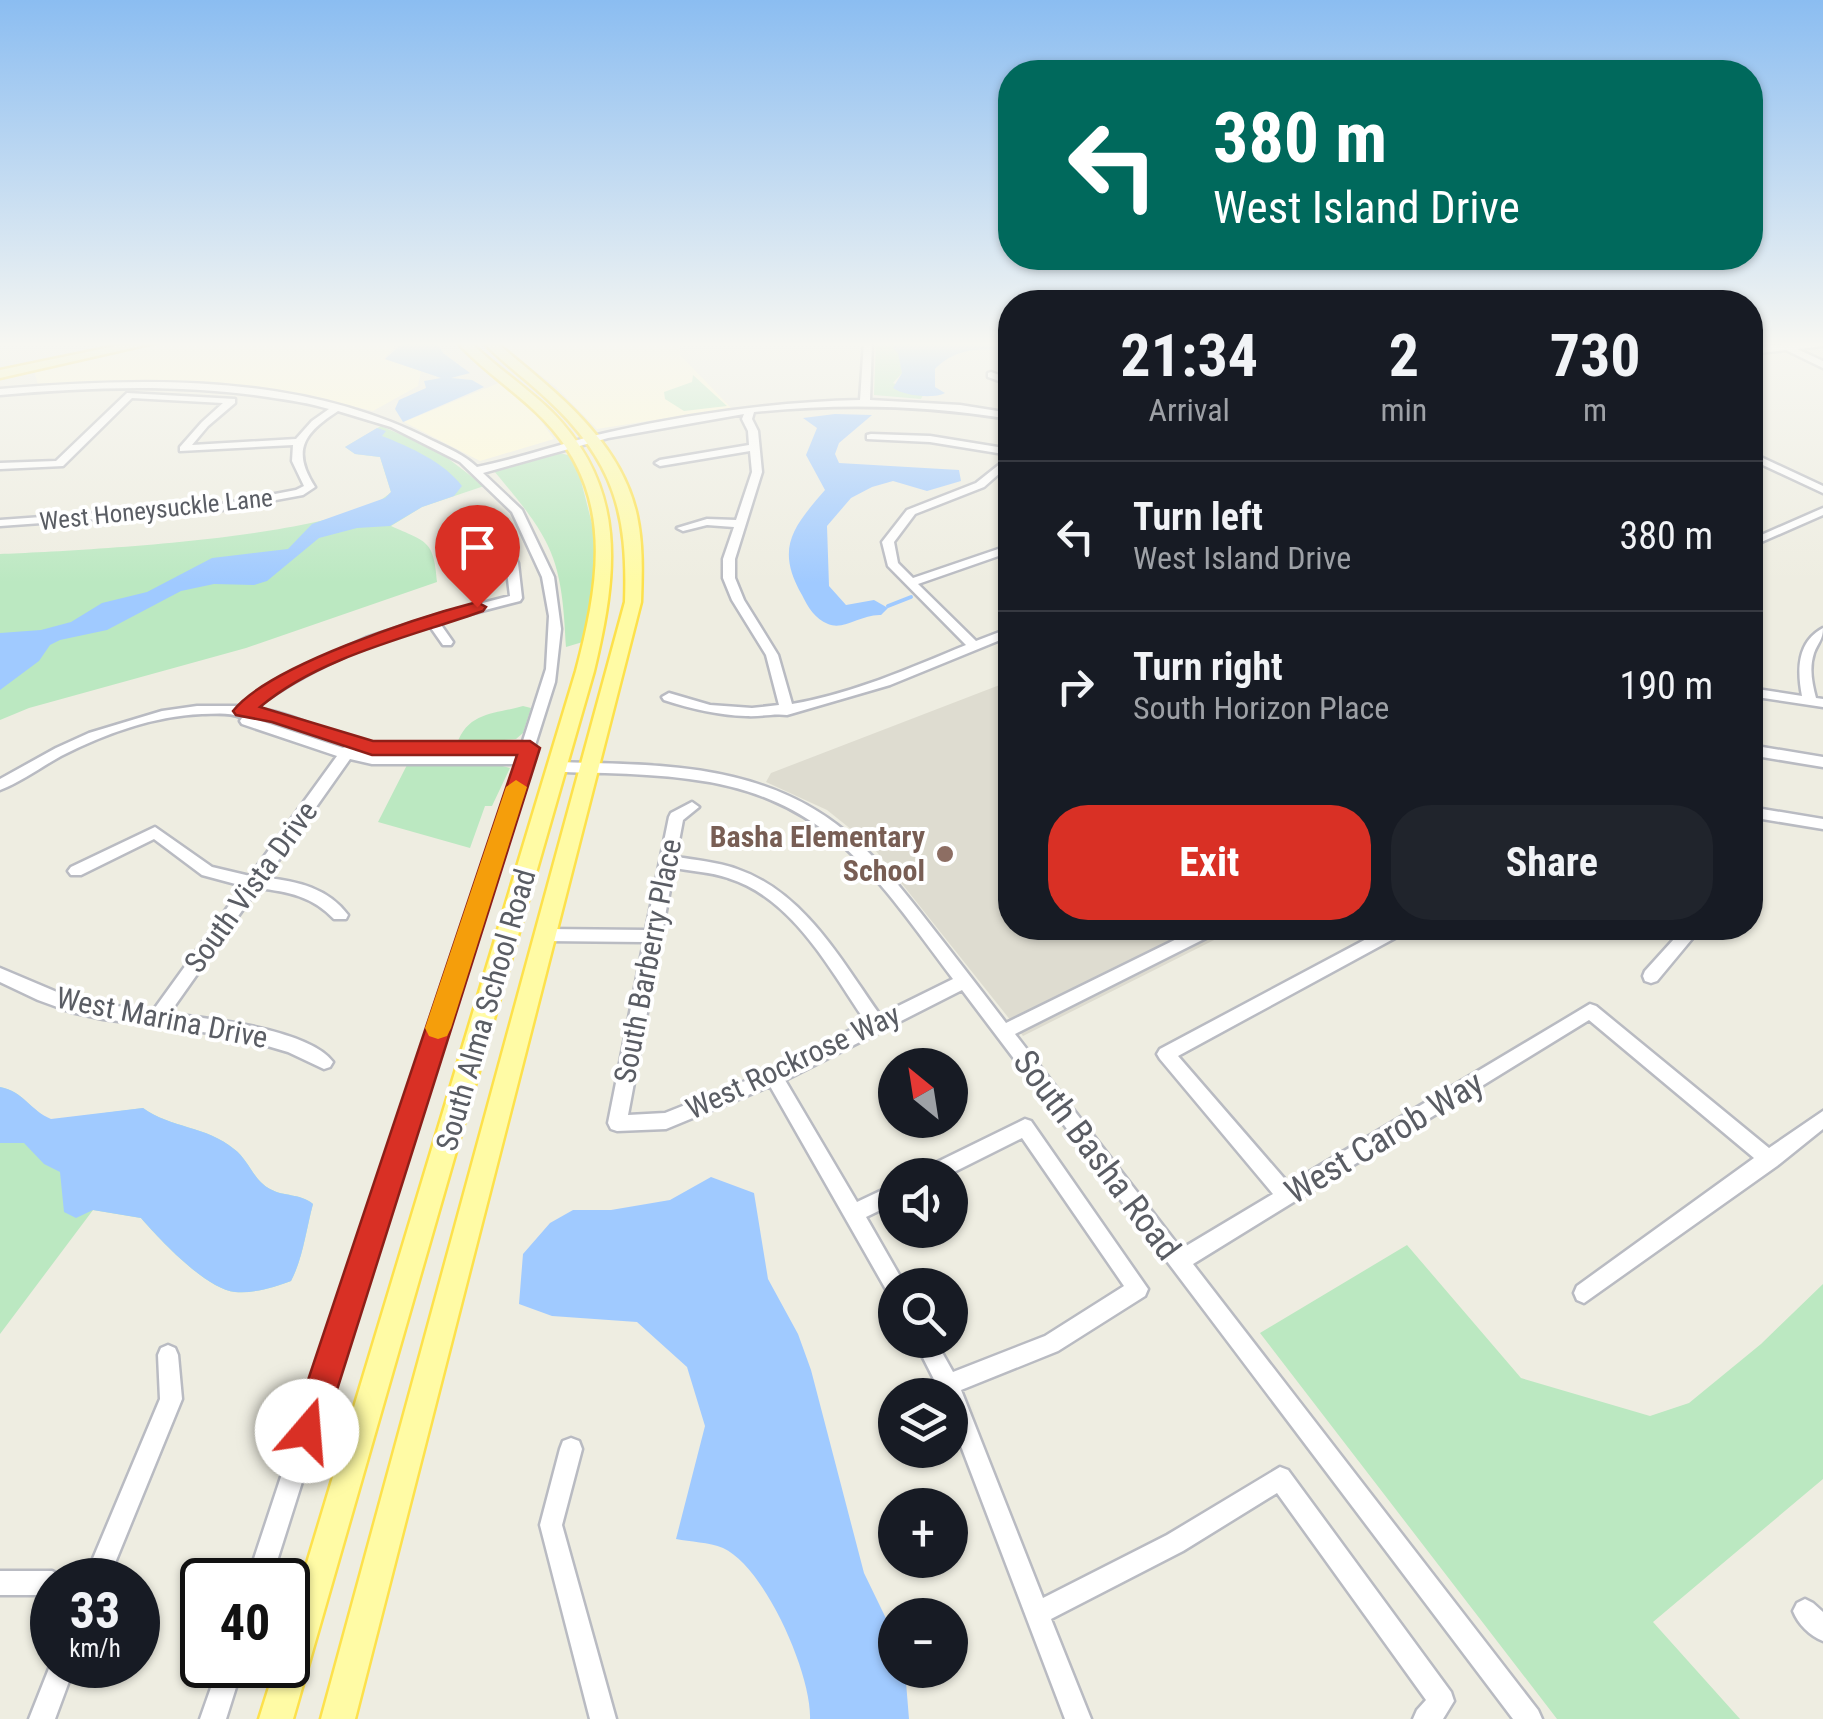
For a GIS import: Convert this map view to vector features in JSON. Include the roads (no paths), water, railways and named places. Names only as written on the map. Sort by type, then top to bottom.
[{"type":"main road","name":"South Alma School Road","points":[[276,1719],[600,618],[607,569],[598,498],[583,441],[558,422]]},
{"type":"main road","name":"South Alma School Road","points":[[338,1719],[630,619],[634,531],[625,497],[573,422]]},
{"type":"street","points":[[0,466],[59,464],[102,422]]},
{"type":"street","points":[[210,422],[184,449],[298,442],[315,422]]},
{"type":"street","points":[[266,1558],[553,668],[556,629],[552,596],[534,538],[508,500],[448,451],[382,422]]},
{"type":"street","points":[[476,471],[488,462],[553,443],[583,441],[666,422]]},
{"type":"street","points":[[749,422],[757,472],[729,558],[729,578],[738,600],[772,654],[788,711]]},
{"type":"street","points":[[872,437],[930,439],[998,453]]},
{"type":"street","name":"West Honeysuckle Lane","points":[[0,524],[222,508],[267,500],[310,487],[297,463],[298,442]]},
{"type":"street","points":[[660,463],[756,448]]},
{"type":"street","points":[[1763,462],[1823,490]]},
{"type":"street","points":[[974,646],[909,583],[889,556],[888,542],[898,524],[911,512],[980,485],[998,467]]},
{"type":"street","points":[[1763,538],[1823,511]]},
{"type":"street","points":[[683,528],[707,522],[740,524]]},
{"type":"street","points":[[238,715],[272,687],[315,664],[432,621],[516,598],[512,563],[498,533],[484,527]]},
{"type":"street","points":[[909,583],[998,552]]},
{"type":"street","points":[[432,621],[447,642]]},
{"type":"street","points":[[1816,702],[1803,673],[1804,660],[1823,632]]},
{"type":"street","points":[[669,697],[712,712],[788,711],[820,703],[998,637]]},
{"type":"street","points":[[1763,694],[1816,702]]},
{"type":"street","points":[[0,785],[65,754],[172,719],[238,715],[350,749],[528,754]]},
{"type":"street","name":"South Vista Drive","points":[[156,1019],[350,749]]},
{"type":"street","points":[[1763,752],[1823,762]]},
{"type":"street","points":[[0,797],[65,754]]},
{"type":"street","name":"South Basha Road","points":[[557,767],[680,770],[720,777],[770,792],[847,837],[881,872],[1528,1719]]},
{"type":"street","name":"South Barberry Place","points":[[617,1124],[676,817],[692,807]]},
{"type":"street","points":[[1763,814],[1823,824]]},
{"type":"street","points":[[76,871],[155,832],[207,871],[299,888],[329,901],[340,916]]},
{"type":"street","points":[[670,862],[735,874],[779,898],[815,939],[877,1024]]},
{"type":"street","points":[[545,935],[652,936]]},
{"type":"street","points":[[1004,1032],[1188,940]]},
{"type":"street","points":[[1287,1196],[1166,1054],[1378,940]]},
{"type":"street","points":[[1651,976],[1683,940]]},
{"type":"street","name":"West Marina Drive","points":[[0,975],[69,1004],[156,1019],[246,1028],[305,1050],[324,1062]]},
{"type":"street","name":"West Rockrose Way","points":[[617,1124],[666,1121],[774,1077],[964,982]]},
{"type":"street","name":"West Carob Way","points":[[1178,1262],[1590,1011],[1770,1160]]},
{"type":"street","points":[[774,1077],[885,1268]]},
{"type":"street","points":[[1584,1293],[1823,1119]]},
{"type":"street","points":[[964,1158],[1025,1127],[1138,1289],[1052,1344],[964,1378]]},
{"type":"street","points":[[855,1213],[878,1201]]},
{"type":"street","points":[[105,1558],[171,1398],[168,1355]]},
{"type":"street","points":[[968,1436],[1078,1719]]},
{"type":"street","points":[[571,1449],[550,1525],[603,1719]]},
{"type":"street","points":[[1037,1614],[1176,1542],[1280,1478],[1434,1710]]},
{"type":"street","points":[[0,1583],[30,1582]]},
{"type":"street","points":[[1805,1611],[1823,1629]]},
{"type":"street","points":[[42,1719],[54,1688]]},
{"type":"street","points":[[214,1719],[224,1688]]},
{"type":"water","points":[[809,422],[863,422],[839,443],[835,454],[839,463],[959,470],[961,481],[927,491],[893,481],[851,498],[827,526],[829,586],[846,605],[874,600],[888,608],[881,615],[834,626],[812,612],[790,564],[791,539],[804,515],[825,490],[806,455],[817,428]]},
{"type":"water","points":[[377,428],[386,431],[382,436],[436,463],[462,486],[454,496],[422,507],[390,526],[357,528],[319,538],[267,581],[254,585],[214,584],[181,591],[107,630],[60,640],[0,690],[0,633],[41,630],[71,622],[102,603],[147,592],[212,558],[288,549],[312,524],[385,498],[391,492],[380,457],[355,454],[345,447]]},
{"type":"water","points":[[0,1087],[51,1119],[143,1108],[223,1141],[264,1185],[313,1204],[291,1281],[249,1292],[223,1289],[184,1262],[141,1218],[93,1210],[76,1218],[64,1212],[60,1172],[44,1164],[24,1143],[0,1143]]},
{"type":"water","points":[[711,1177],[754,1193],[768,1279],[798,1334],[811,1370],[864,1573],[878,1602],[878,1688],[906,1688],[909,1719],[810,1719],[809,1700],[794,1651],[770,1599],[755,1577],[723,1548],[676,1539],[705,1426],[687,1367],[637,1322],[552,1316],[519,1304],[523,1254],[550,1223],[573,1210],[611,1210],[670,1200]]},
{"type":"waterway","points":[[888,606],[911,597]]},
{"type":"place","name":"Basha Elementary School","points":[[945,854]]}]
